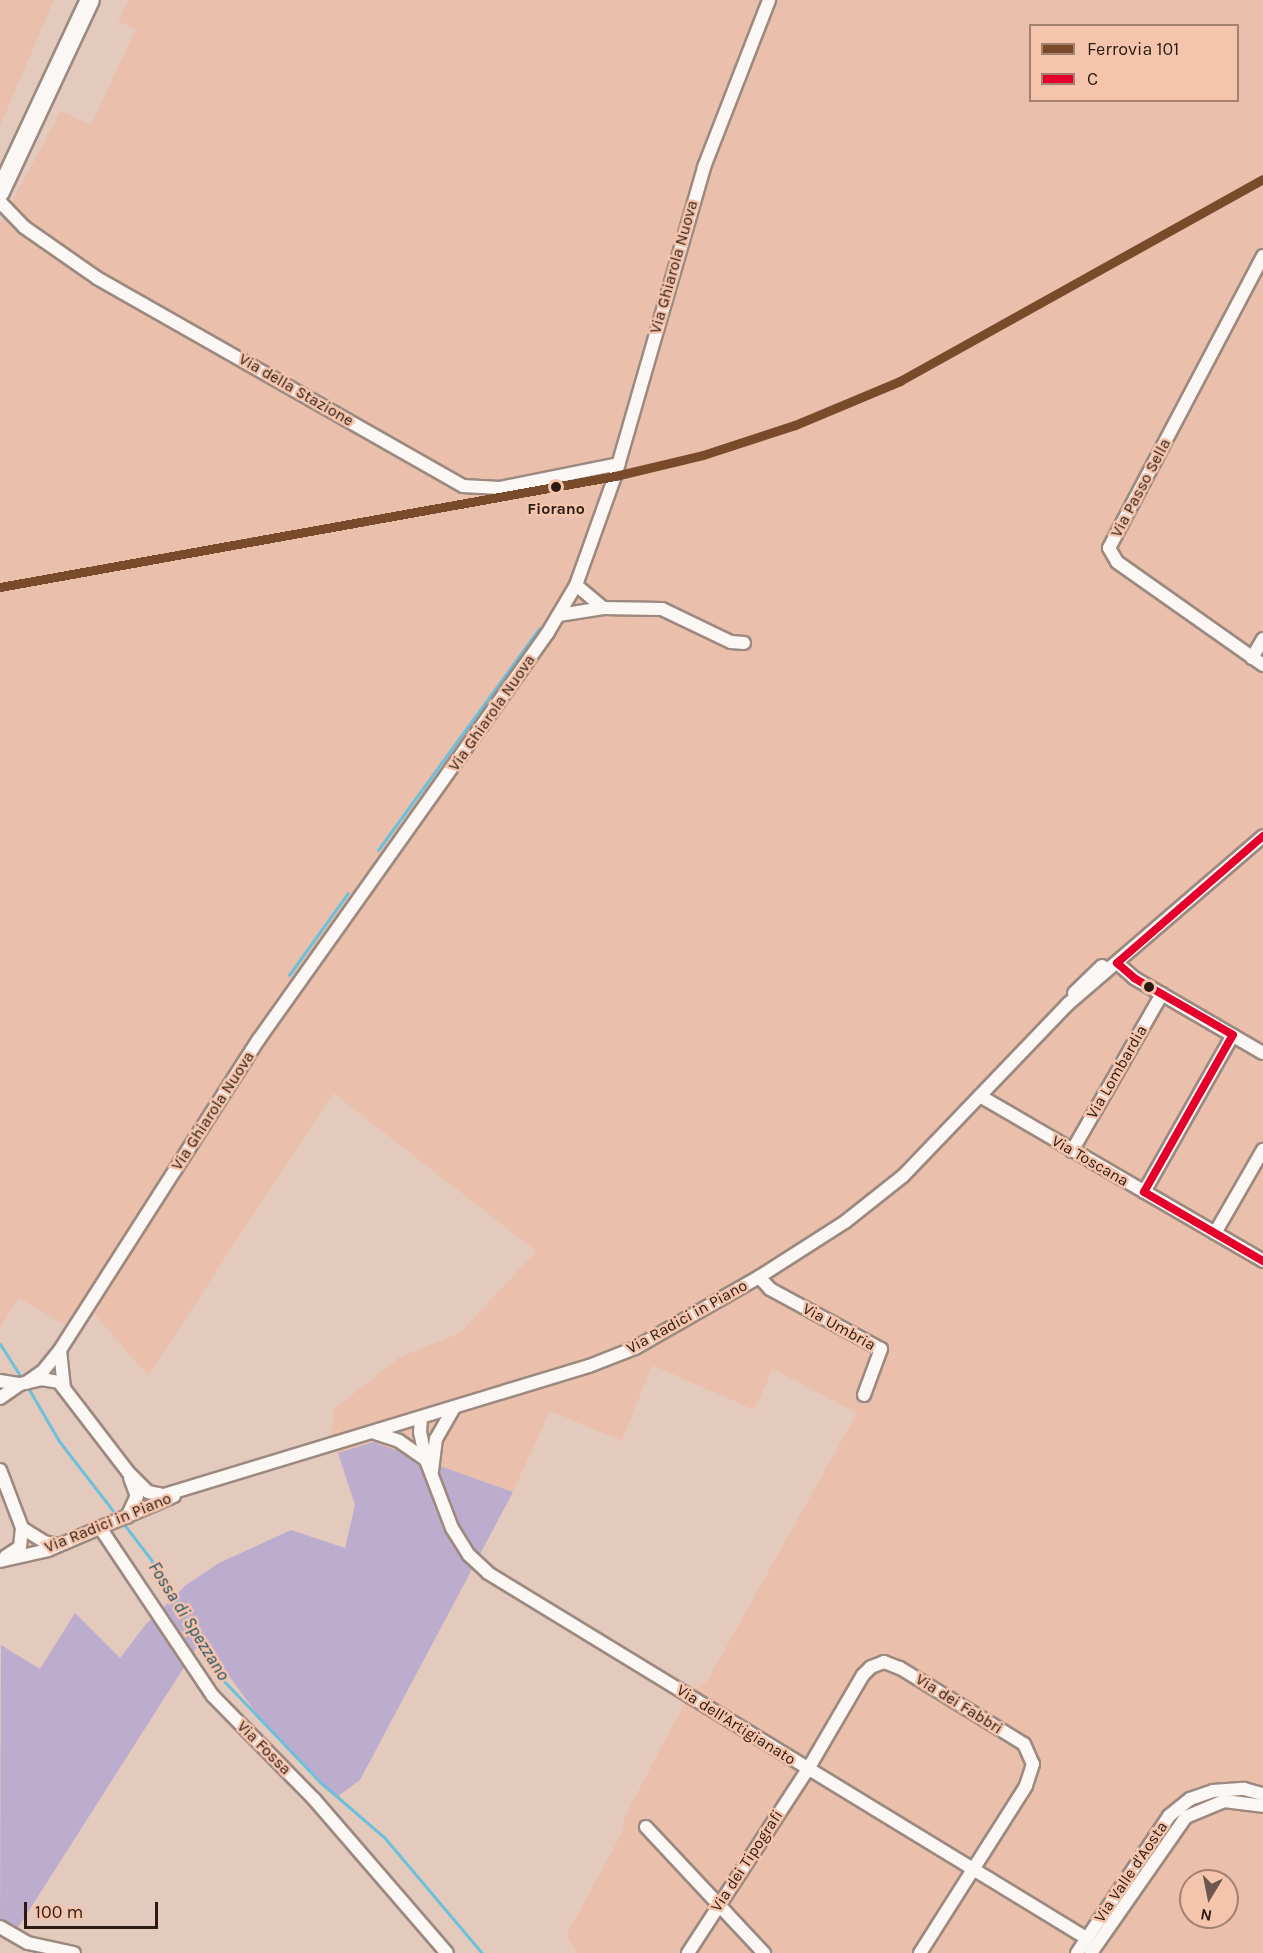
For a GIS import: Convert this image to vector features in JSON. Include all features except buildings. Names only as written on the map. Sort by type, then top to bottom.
[{"type":"highway","points":[[0,164],[77,0]]},
{"type":"highway","points":[[0,192],[90,0]]},
{"type":"street","name":"Via Ghiarola Nuova","points":[[0,1398],[14,1384],[40,1376],[60,1350],[260,1039],[559,615],[576,585],[619,464],[697,189],[769,0]]},
{"type":"street","name":"Via della Stazione","points":[[0,202],[15,218],[97,278],[463,486],[500,488],[619,464]]},
{"type":"street","name":"Via Passo Sella","points":[[1258,662],[1117,562],[1109,548],[1263,256]]},
{"type":"street","points":[[576,585],[603,608]]},
{"type":"street","points":[[559,615],[603,608],[662,609],[731,642],[744,643]]},
{"type":"street","points":[[1258,662],[1263,639]]},
{"type":"street","points":[[1068,1004],[1263,836]]},
{"type":"street","points":[[1068,1004],[1093,973],[1141,933],[1165,919]]},
{"type":"street","points":[[1117,963],[1119,956],[1139,940],[1141,933]]},
{"type":"street","points":[[1093,973],[1117,963]]},
{"type":"street","points":[[1117,963],[1162,994],[1263,1053]]},
{"type":"street","name":"Via Lombardia","points":[[1072,1151],[1162,994]]},
{"type":"street","name":"Via Radici in Piano","points":[[0,1560],[60,1545],[180,1493],[422,1419],[635,1348],[759,1277],[845,1222],[903,1176],[1068,1004]]},
{"type":"street","points":[[1144,1192],[1233,1035]]},
{"type":"street","name":"Via Toscana","points":[[981,1096],[1263,1261]]},
{"type":"street","points":[[1215,1233],[1263,1150]]},
{"type":"street","name":"Via Umbria","points":[[759,1277],[770,1289],[881,1349],[864,1395]]},
{"type":"street","points":[[60,1350],[64,1387]]},
{"type":"street","points":[[40,1376],[52,1379],[64,1387],[128,1472],[151,1494],[180,1493]]},
{"type":"street","name":"Via dell'Artigianato","points":[[429,1465],[436,1439],[454,1408]]},
{"type":"street","points":[[422,1419],[436,1439]]},
{"type":"street","name":"Via dell'Artigianato","points":[[422,1419],[429,1465],[452,1528],[469,1555],[488,1573],[1086,1938]]},
{"type":"street","points":[[374,1433],[399,1441],[429,1465]]},
{"type":"street","points":[[0,1470],[22,1528],[20,1547],[0,1560]]},
{"type":"street","points":[[128,1472],[137,1497],[131,1514]]},
{"type":"street","points":[[22,1528],[44,1542],[60,1545]]},
{"type":"street","name":"Via Fossa","points":[[100,1529],[213,1696],[314,1798],[447,1953]]},
{"type":"street","name":"Via dei Fabbri","points":[[808,1769],[871,1667],[884,1662],[900,1668],[1030,1751],[1033,1764],[1026,1786],[971,1867]]},
{"type":"street","name":"Via dei Tipografi","points":[[688,1953],[718,1903],[808,1769]]},
{"type":"street","name":"Via Valle d'Aosta","points":[[1077,1953],[1169,1816],[1190,1799],[1225,1789],[1263,1794]]},
{"type":"street","name":"Via Valle d'Aosta","points":[[1091,1953],[1186,1816],[1224,1801],[1263,1806]]},
{"type":"street","points":[[646,1827],[764,1953]]},
{"type":"street","points":[[920,1953],[971,1867]]},
{"type":"street","points":[[0,1927],[28,1943],[74,1953]]},
{"type":"shaded area","points":[[0,0],[54,0],[0,126]]},
{"type":"shaded area","points":[[128,0],[1263,0],[1263,1953],[577,1953],[566,1936],[621,1834],[624,1818],[691,1691],[707,1681],[857,1413],[773,1369],[754,1410],[652,1365],[622,1441],[550,1411],[513,1492],[373,1442],[338,1453],[332,1434],[334,1409],[400,1357],[460,1333],[536,1251],[333,1093],[148,1376],[86,1304],[70,1328],[19,1298],[0,1328],[0,223],[61,111],[91,125],[136,29],[118,21]]},
{"type":"shaded area","points":[[373,1442],[513,1492],[360,1780],[337,1797],[262,1721],[202,1639],[14,1934],[0,1927],[1,1645],[40,1669],[75,1613],[120,1658],[146,1624],[186,1585],[219,1563],[291,1530],[345,1548],[355,1505],[338,1453]]},
{"type":"waterway","points":[[378,850],[539,628]]},
{"type":"waterway","points":[[289,975],[348,893]]},
{"type":"waterway","name":"Fossa di Spezzano","points":[[0,1344],[23,1380]]},
{"type":"waterway","name":"Fossa di Spezzano","points":[[27,1386],[59,1441],[117,1516]]},
{"type":"waterway","name":"Fossa di Spezzano","points":[[123,1523],[150,1558],[222,1679],[320,1782],[384,1837],[482,1953]]},
{"type":"rail line","name":"101","points":[[0,587],[615,476],[703,455],[795,425],[900,381],[1263,179]]},
{"type":"transit line","name":"C","points":[[1117,963],[1263,836]]},
{"type":"transit line","name":"C","points":[[1117,963],[1134,978],[1233,1035]]},
{"type":"transit line","name":"C","points":[[1144,1192],[1233,1035]]},
{"type":"transit line","name":"C","points":[[1144,1192],[1263,1261]]},
{"type":"place","name":"Fiorano","points":[[556,487]]}]
